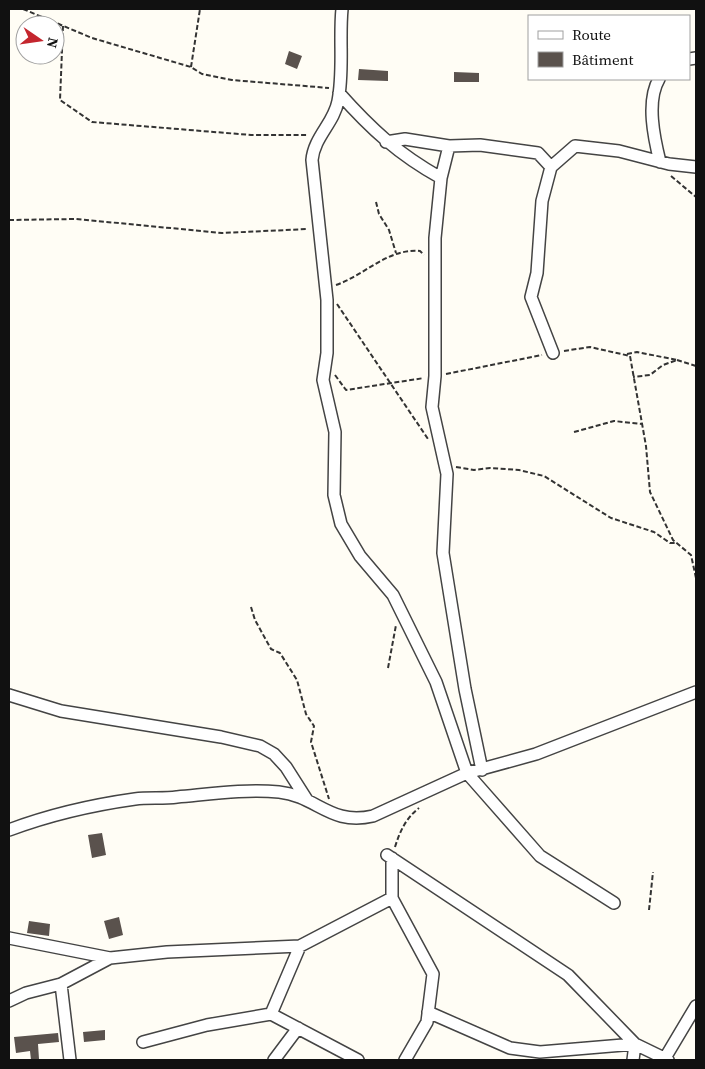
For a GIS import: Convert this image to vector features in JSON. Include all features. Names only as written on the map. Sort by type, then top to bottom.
[{"type":"street","points":[[342,9],[339,93],[336,109],[314,145],[312,160],[318,228],[326,286],[324,392],[333,417],[335,432],[334,495],[341,524],[360,556],[383,582],[398,605],[436,682],[467,773],[540,856],[614,903]]},
{"type":"street","points":[[659,80],[656,84],[653,123],[660,162]]},
{"type":"street","points":[[339,93],[386,142],[415,164],[441,178]]},
{"type":"street","points":[[386,142],[405,139],[449,146],[480,145],[538,153],[551,167]]},
{"type":"street","points":[[449,146],[441,178],[435,264],[432,407],[447,474],[443,553],[465,689],[482,770]]},
{"type":"street","points":[[553,353],[531,297],[537,274],[542,201],[551,167],[575,146],[619,151],[660,162],[696,166]]},
{"type":"street","points":[[9,830],[40,818],[137,798],[266,792],[294,795],[308,800],[332,814],[347,819],[373,816],[467,773],[536,754],[696,692]]},
{"type":"street","points":[[9,694],[62,711],[222,737],[260,746],[274,754],[286,767],[308,800]]},
{"type":"street","points":[[391,855],[392,898],[433,974],[427,1022],[405,1060]]},
{"type":"street","points":[[391,855],[568,975],[635,1044],[667,1059],[696,1006]]},
{"type":"street","points":[[9,938],[110,958],[167,952],[300,946],[392,898]]},
{"type":"street","points":[[271,1014],[300,946]]},
{"type":"street","points":[[9,1001],[26,993],[61,984],[110,958]]},
{"type":"street","points":[[61,984],[70,1060]]},
{"type":"street","points":[[428,1012],[510,1048],[540,1052],[635,1044]]},
{"type":"street","points":[[142,1042],[207,1025],[271,1014],[358,1060]]},
{"type":"street","points":[[274,1060],[298,1028]]},
{"type":"street","points":[[633,1060],[635,1044]]},
{"type":"path","points":[[23,9],[37,15]]},
{"type":"path","points":[[192,67],[200,9]]},
{"type":"path","points":[[65,27],[92,38],[192,67],[202,74],[232,80],[326,86],[339,93]]},
{"type":"path","points":[[61,65],[60,100],[92,122],[251,135],[320,136]]},
{"type":"path","points":[[660,162],[671,176],[696,197]]},
{"type":"path","points":[[376,202],[379,214],[389,230],[396,253]]},
{"type":"path","points":[[9,220],[76,219],[222,233],[318,228]]},
{"type":"path","points":[[326,286],[337,285],[356,277],[368,268],[379,264],[396,253],[420,251],[435,264]]},
{"type":"path","points":[[336,302],[429,440]]},
{"type":"path","points":[[326,364],[346,390],[590,347],[630,356],[642,424],[650,492],[673,540],[691,555],[696,578]]},
{"type":"path","points":[[625,355],[637,352],[696,366]]},
{"type":"path","points":[[633,377],[650,375],[663,366],[677,360]]},
{"type":"path","points":[[574,432],[614,421],[642,424]]},
{"type":"path","points":[[445,465],[474,470],[490,468],[519,470],[544,476],[611,518],[654,532],[670,543],[677,544]]},
{"type":"path","points":[[388,668],[394,645],[398,605]]},
{"type":"path","points":[[251,607],[255,620],[271,649],[280,653],[296,680],[306,714],[314,726],[311,742],[332,814]]},
{"type":"path","points":[[391,855],[400,831],[412,814],[419,808]]},
{"type":"path","points":[[649,910],[653,872]]},
{"type":"building","points":[[289,51],[302,56],[297,69],[285,64]]},
{"type":"building","points":[[359,69],[388,71],[388,81],[358,80]]},
{"type":"building","points":[[454,72],[479,73],[479,82],[454,82]]},
{"type":"building","points":[[102,833],[106,855],[92,858],[88,835]]},
{"type":"building","points":[[119,917],[123,935],[109,939],[104,921]]},
{"type":"building","points":[[29,921],[50,924],[49,936],[27,933]]},
{"type":"building","points":[[105,1030],[105,1040],[84,1042],[83,1032]]},
{"type":"building","points":[[58,1033],[59,1042],[38,1044],[39,1059],[31,1060],[30,1051],[16,1053],[14,1037]]}]
